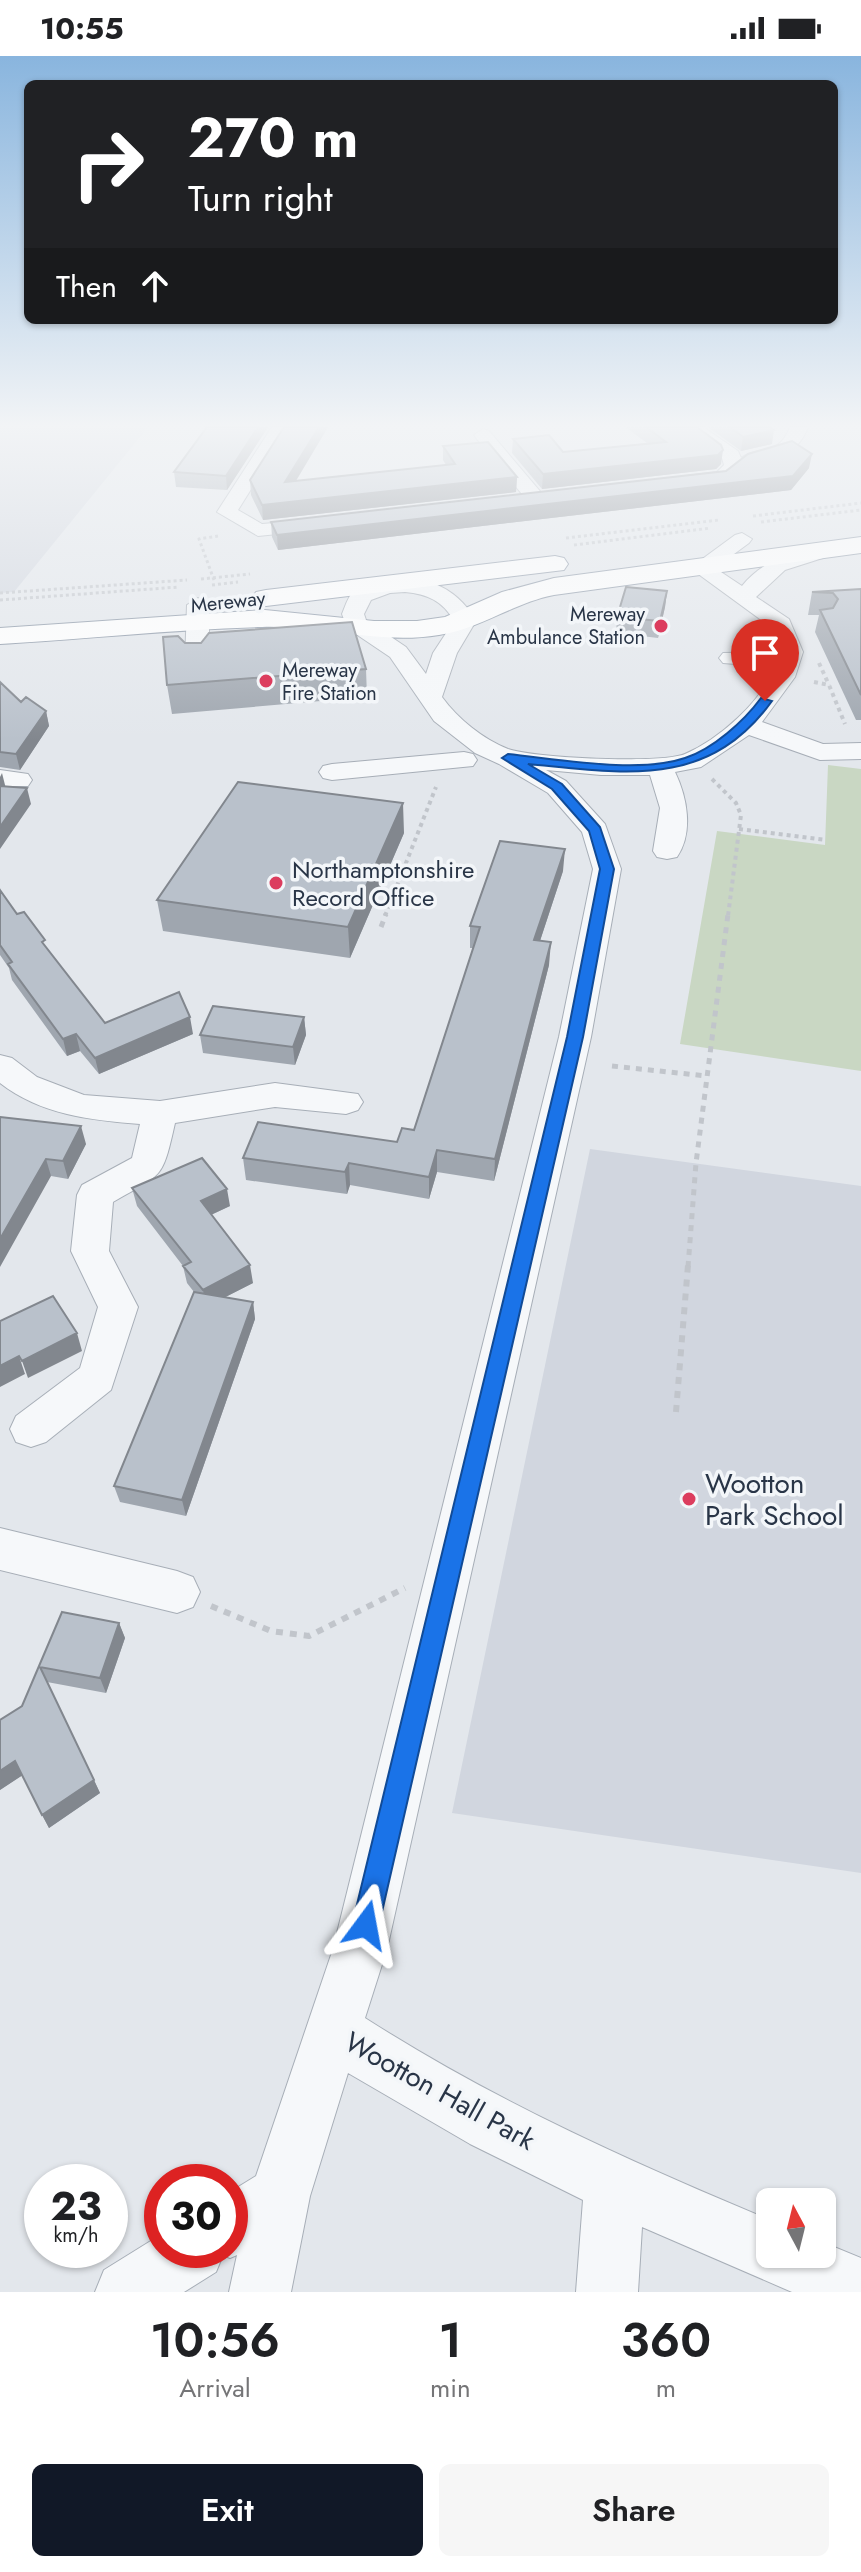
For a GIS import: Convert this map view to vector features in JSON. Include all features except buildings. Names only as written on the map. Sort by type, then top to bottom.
[{"type":"highway","name":"Mereway","points":[[0,618],[204,604],[389,585],[799,531]]},
{"type":"highway","name":"Mereway","points":[[0,636],[204,604],[265,618],[411,631],[465,621],[497,603],[538,590],[848,547]]},
{"type":"street","name":"Mereway","points":[[701,568],[742,539]]},
{"type":"street","points":[[744,598],[759,577],[775,565],[848,547]]},
{"type":"street","points":[[332,772],[485,755],[601,767],[660,767],[692,761],[747,725],[783,677],[791,652],[793,623],[744,598],[701,568]]},
{"type":"street","points":[[363,629],[355,623],[355,606],[362,596],[389,585],[422,588],[448,597],[455,603],[465,621],[445,653],[431,695]]},
{"type":"street","points":[[197,663],[204,604]]},
{"type":"street","name":"Wootton Hall Park","points":[[363,629],[398,652],[443,716],[485,755],[557,787],[595,830],[607,869],[598,988],[449,1568],[360,1949],[333,2030],[393,2072],[614,2185],[756,2245]]},
{"type":"street","points":[[731,658],[788,660]]},
{"type":"street","points":[[747,725],[820,752],[861,751]]},
{"type":"street","points":[[448,785],[485,755]]},
{"type":"street","points":[[660,767],[674,796],[676,811],[667,851]]},
{"type":"street","points":[[0,1066],[25,1085],[80,1107],[160,1113],[275,1095],[346,1102]]},
{"type":"street","points":[[31,1429],[97,1378],[118,1307],[90,1251],[95,1195],[148,1165],[160,1113]]},
{"type":"street","points":[[0,1549],[177,1592]]},
{"type":"street","points":[[260,2292],[280,2196],[333,2030]]},
{"type":"street","points":[[607,2292],[614,2185]]},
{"type":"street","points":[[248,2216],[280,2196]]},
{"type":"street","points":[[126,2292],[165,2268]]},
{"type":"street","points":[[810,2268],[861,2290]]},
{"type":"path","points":[[204,604],[199,539],[249,531]]},
{"type":"path","points":[[810,681],[829,685],[845,726]]},
{"type":"path","points":[[676,1412],[696,1163],[741,815],[736,803],[703,769]]},
{"type":"path","points":[[381,927],[448,785]]},
{"type":"path","points":[[739,829],[826,840]]},
{"type":"path","points":[[612,1066],[707,1076]]},
{"type":"path","points":[[177,1592],[271,1631],[309,1636],[449,1568]]},
{"type":"shaded area","points":[[0,531],[63,531],[14,592],[0,593]]},
{"type":"shaded area","name":"Wootton Park School","points":[[590,1149],[861,1186],[861,1873],[452,1813]]},
{"type":"green space","points":[[828,765],[861,769],[861,1071],[680,1044],[717,831],[825,845]]},
{"type":"place","name":"Mereway Ambulance Station","points":[[661,626]]},
{"type":"place","name":"Mereway Fire Station","points":[[266,681]]},
{"type":"place","name":"Northamptonshire Record Office","points":[[276,883]]},
{"type":"place","name":"Wootton Park School","points":[[689,1499]]},
{"type":"route","points":[[366,1925],[575,1037],[607,869],[595,830],[557,787],[508,758],[601,767],[660,767],[692,761],[747,725],[765,701]]}]
